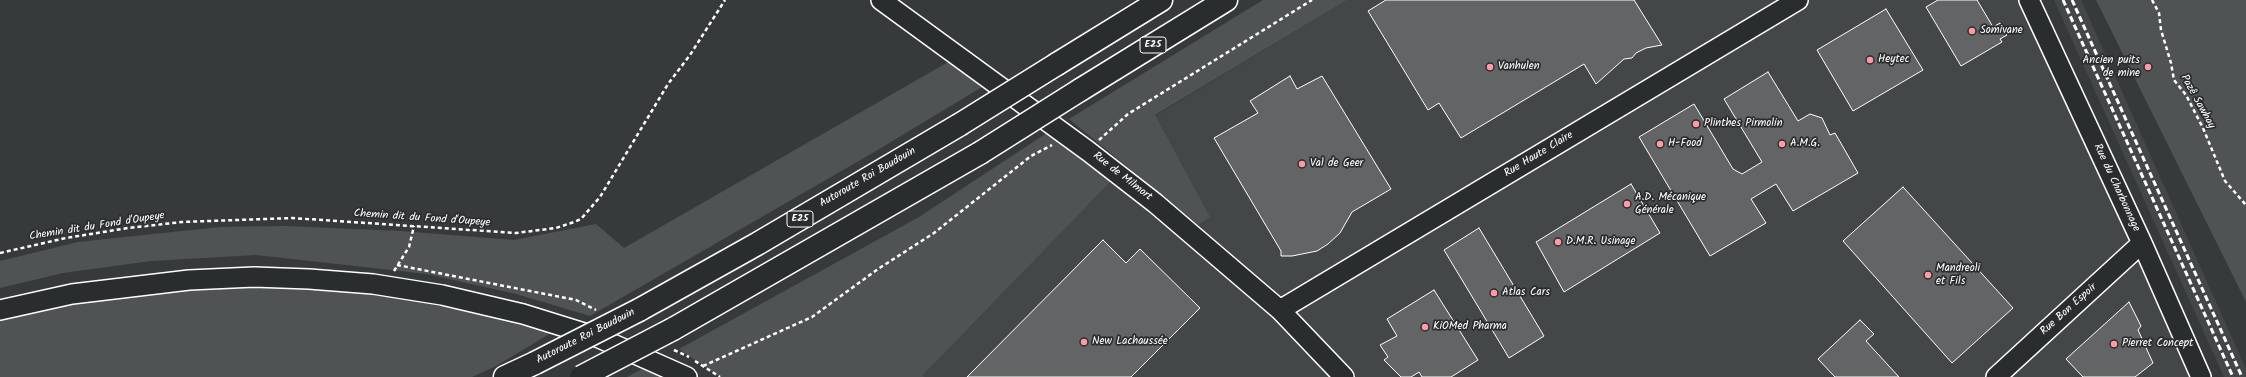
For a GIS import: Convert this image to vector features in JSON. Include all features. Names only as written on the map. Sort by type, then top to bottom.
[{"type":"highway","name":"Autoroute Roi Baudouin","points":[[505,377],[639,310],[757,244],[959,125],[1161,0]]},
{"type":"highway","name":"E25","points":[[580,377],[673,328],[980,153],[1226,0]]},
{"type":"street","name":"Rue de Milmort","points":[[881,0],[1068,137],[1088,150],[1202,242],[1280,310],[1344,377]]},
{"type":"street","name":"Rue Haute Claire","points":[[1280,310],[1798,0]]},
{"type":"street","name":"Rue du Charbonnage","points":[[2029,0],[2142,243],[2201,377]]},
{"type":"street","name":"Rue Bon Espoir","points":[[1996,377],[2142,243]]},
{"type":"street","points":[[0,310],[72,294],[189,280],[254,277],[301,278],[389,287],[442,296],[523,314],[597,337],[687,377]]},
{"type":"path","name":"Chemin dit du Fond d'Oupeye","points":[[0,253],[19,247],[89,234],[182,222],[292,218],[516,233],[556,228],[581,219],[600,197],[668,84],[690,55],[725,0]]},
{"type":"path","points":[[1088,150],[1128,114],[1312,0]]},
{"type":"path","name":"Pazê Sawhay","points":[[2152,0],[2160,13],[2161,30],[2171,63],[2174,80],[2186,95],[2203,128],[2225,181],[2246,205]]},
{"type":"path","points":[[703,366],[812,317],[878,269],[934,233],[1031,156],[1068,137]]},
{"type":"path","points":[[389,287],[392,273],[409,247],[414,226]]},
{"type":"shaded area","points":[[1263,0],[1347,0],[1155,115],[1210,217],[1198,225],[1069,119]]},
{"type":"shaded area","points":[[1347,0],[2029,0],[2199,377],[924,377],[923,375],[1113,178],[1186,234],[1209,217],[1155,116]]},
{"type":"shaded area","points":[[2054,0],[2081,0],[2246,369],[2246,377],[2224,377]]},
{"type":"shaded area","points":[[2096,0],[2246,0],[2246,302]]},
{"type":"shaded area","points":[[950,61],[982,87],[876,151],[590,316],[516,294],[427,274],[256,255],[151,261],[63,273],[0,288],[0,261],[78,242],[220,227],[285,226],[400,231],[514,240],[596,224],[624,248]]},
{"type":"shaded area","points":[[1050,131],[1111,181],[923,375],[924,377],[720,377],[679,349],[919,217]]},
{"type":"shaded area","points":[[241,287],[317,288],[399,298],[478,314],[551,333],[496,366],[472,377],[0,377],[0,316],[74,302],[159,290]]},
{"type":"shaded area","points":[[644,368],[660,377],[627,377]]},
{"type":"building","name":"Vanhulen","points":[[1386,0],[1634,0],[1662,45],[1646,48],[1636,53],[1632,58],[1624,59],[1596,84],[1584,64],[1461,138],[1439,103],[1428,110],[1368,11]]},
{"type":"building","name":"Somivane","points":[[1938,0],[1977,0],[1993,27],[2000,23],[2007,35],[2000,39],[2002,42],[1961,66],[1926,7]]},
{"type":"building","name":"Heytec","points":[[1886,9],[1923,70],[1853,111],[1817,50]]},
{"type":"building","points":[[1768,72],[1798,121],[1810,114],[1822,118],[1830,135],[1835,133],[1858,173],[1793,211],[1776,184],[1751,199],[1766,223],[1710,256],[1639,137],[1694,104],[1733,169],[1742,174],[1762,162],[1724,99]]},
{"type":"building","name":"Val de Geer","points":[[1290,76],[1297,89],[1322,76],[1391,189],[1352,212],[1340,233],[1328,244],[1317,251],[1292,256],[1281,256],[1281,251],[1214,138],[1258,113],[1250,101]]},
{"type":"building","points":[[1631,184],[1660,233],[1564,292],[1536,242]]},
{"type":"building","name":"Mandreoli et Fils","points":[[1903,187],[2013,308],[1952,363],[1843,241]]},
{"type":"building","name":"Atlas Cars","points":[[1479,228],[1544,336],[1509,358],[1444,250]]},
{"type":"building","name":"New Lachaussée","points":[[1103,240],[1126,263],[1140,249],[1200,308],[1131,377],[967,377]]},
{"type":"building","name":"KiOMed Pharma","points":[[1434,290],[1478,360],[1451,377],[1422,377],[1419,372],[1411,377],[1401,377],[1384,360],[1388,357],[1380,345],[1397,336],[1387,319]]},
{"type":"building","name":"Pierret Concept","points":[[2129,302],[2141,326],[2138,330],[2153,363],[2135,377],[2083,377],[2066,359]]},
{"type":"building","points":[[1860,320],[1874,334],[1866,341],[1899,377],[1835,377],[1818,359]]},
{"type":"railway","points":[[2063,0],[2233,377]]},
{"type":"railway","points":[[2072,0],[2242,377]]},
{"type":"place","name":"Somivane","points":[[1972,31]]},
{"type":"place","name":"Heytec","points":[[1870,60]]},
{"type":"place","name":"Vanhulen","points":[[1490,67]]},
{"type":"place","name":"Ancien puits de mine","points":[[2148,67]]},
{"type":"place","name":"Plinthes Pirmolin","points":[[1696,124]]},
{"type":"place","name":"H-Food","points":[[1660,144]]},
{"type":"place","name":"A.M.G.","points":[[1782,144]]},
{"type":"place","name":"Val de Geer","points":[[1302,164]]},
{"type":"place","name":"A.D. Mécanique Générale","points":[[1627,204]]},
{"type":"place","name":"D.M.R. Usinage","points":[[1558,242]]},
{"type":"place","name":"Mandreoli et Fils","points":[[1928,275]]},
{"type":"place","name":"Atlas Cars","points":[[1494,293]]},
{"type":"place","name":"KiOMed Pharma","points":[[1425,327]]},
{"type":"place","name":"New Lachaussée","points":[[1084,342]]},
{"type":"place","name":"Pierret Concept","points":[[2114,344]]}]
